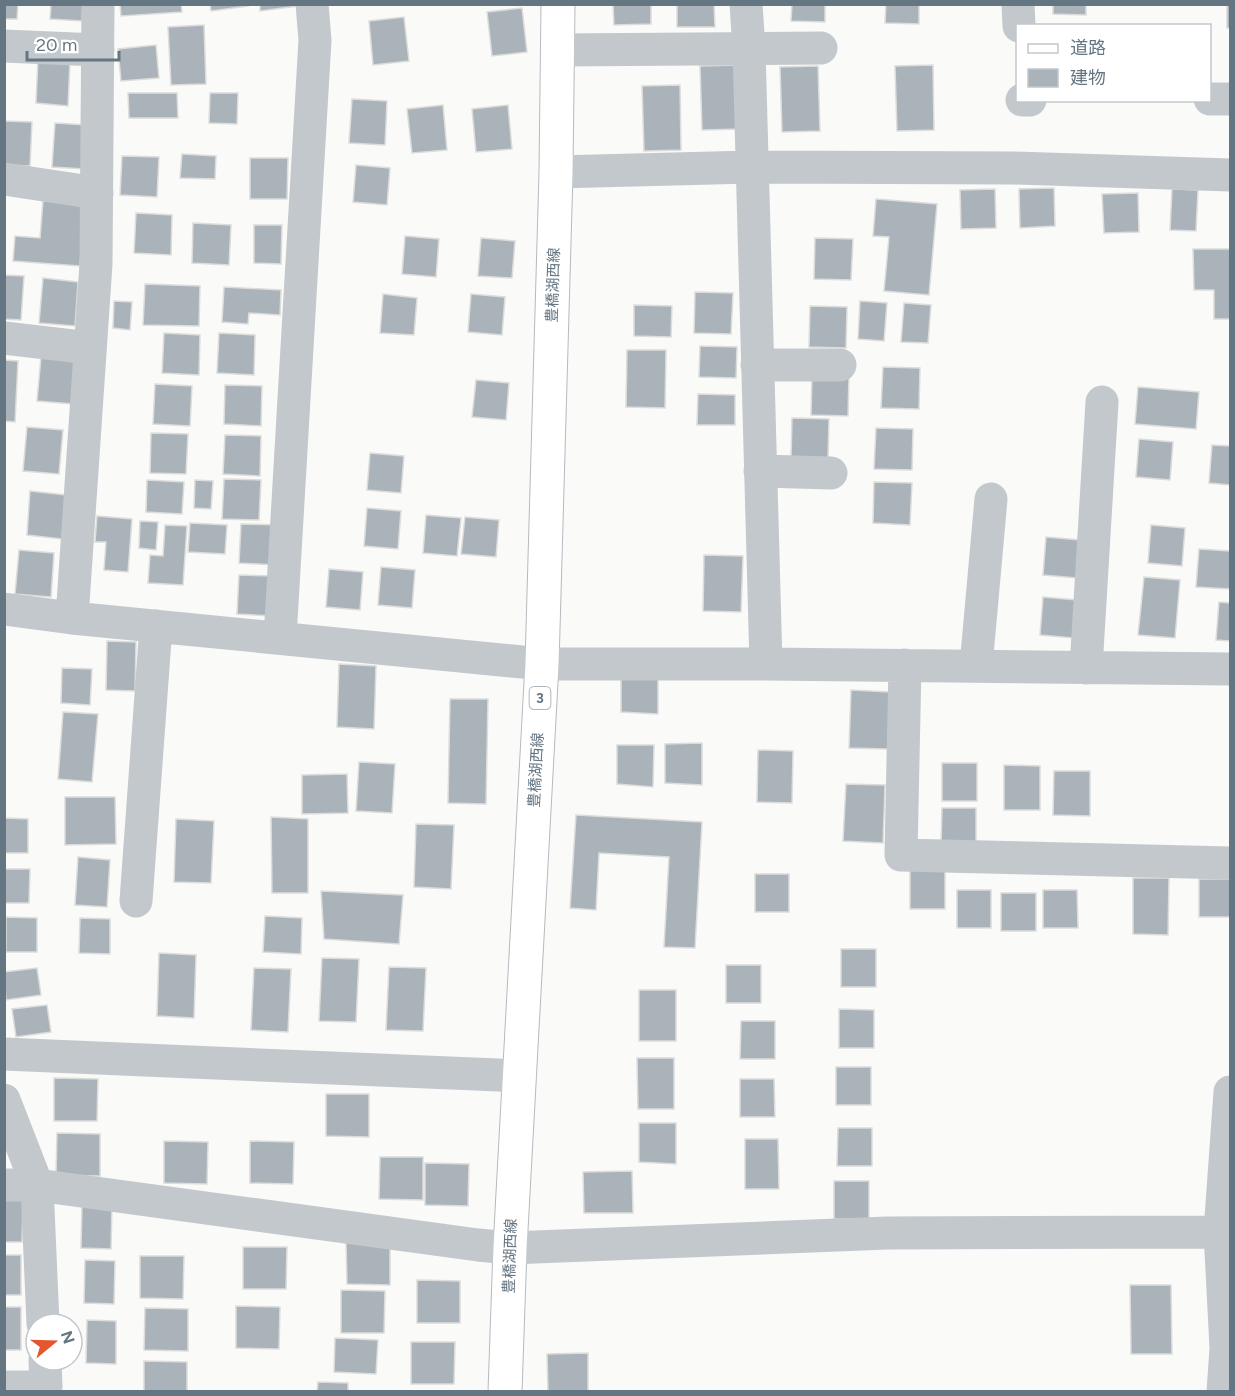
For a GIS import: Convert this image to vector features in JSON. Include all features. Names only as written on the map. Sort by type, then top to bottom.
[{"type":"main road","name":"豊橋湖西線","points":[[505,1392],[510,1248],[542,664],[556,172],[558,4]]},
{"type":"street","points":[[72,618],[96,264],[98,4]]},
{"type":"street","points":[[280,638],[315,40],[312,4]]},
{"type":"street","points":[[746,4],[766,664]]},
{"type":"street","points":[[1018,4],[1019,24]]},
{"type":"street","points":[[4,46],[98,50]]},
{"type":"street","points":[[557,50],[821,48]]},
{"type":"street","points":[[1211,99],[1230,99]]},
{"type":"street","points":[[556,172],[752,166],[1012,168],[1230,176]]},
{"type":"street","points":[[4,179],[97,193]]},
{"type":"street","points":[[4,338],[90,348]]},
{"type":"street","points":[[758,365],[840,365]]},
{"type":"street","points":[[1086,668],[1102,402]]},
{"type":"street","points":[[760,471],[831,473]]},
{"type":"street","points":[[976,666],[991,499]]},
{"type":"street","points":[[4,609],[72,618],[542,664],[1230,669]]},
{"type":"street","points":[[136,901],[156,626]]},
{"type":"street","points":[[905,665],[901,855],[1230,863]]},
{"type":"street","points":[[4,1054],[520,1076]]},
{"type":"street","points":[[1223,1392],[1226,1348],[1225,1232],[1230,1092]]},
{"type":"street","points":[[4,1100],[37,1185],[43,1312]]},
{"type":"street","points":[[4,1185],[37,1185],[510,1248],[887,1233],[1225,1232]]},
{"type":"street","points":[[4,1387],[46,1387],[45,1372]]},
{"type":"building","points":[[4,4],[18,4],[17,19],[4,19]]},
{"type":"building","points":[[51,4],[83,4],[82,21],[50,19]]},
{"type":"building","points":[[120,4],[181,4],[182,12],[121,16]]},
{"type":"building","points":[[210,4],[248,4],[248,6],[211,11]]},
{"type":"building","points":[[260,4],[298,4],[298,6],[260,11]]},
{"type":"building","points":[[613,4],[651,4],[651,24],[614,25]]},
{"type":"building","points":[[677,4],[714,4],[715,27],[677,27]]},
{"type":"building","points":[[792,4],[825,4],[825,22],[791,21]]},
{"type":"building","points":[[886,4],[919,4],[919,24],[885,23]]},
{"type":"building","points":[[1053,4],[1086,4],[1086,15],[1053,14]]},
{"type":"building","points":[[1227,4],[1230,4],[1230,28],[1227,28]]},
{"type":"building","points":[[522,8],[527,52],[492,56],[487,12]]},
{"type":"building","points":[[404,17],[409,61],[373,65],[369,21]]},
{"type":"building","points":[[204,25],[206,84],[171,85],[168,27]]},
{"type":"building","points":[[156,45],[159,78],[121,81],[118,49]]},
{"type":"building","points":[[38,59],[70,61],[68,106],[36,103]]},
{"type":"building","points":[[738,65],[740,129],[702,130],[700,66]]},
{"type":"building","points":[[933,65],[934,130],[897,131],[895,66]]},
{"type":"building","points":[[818,66],[820,131],[782,132],[780,67]]},
{"type":"building","points":[[680,85],[681,150],[644,151],[642,86]]},
{"type":"building","points":[[128,93],[177,93],[178,118],[129,118]]},
{"type":"building","points":[[210,93],[238,93],[237,124],[209,123]]},
{"type":"building","points":[[352,99],[387,101],[385,145],[349,143]]},
{"type":"building","points":[[443,105],[447,150],[412,153],[407,109]]},
{"type":"building","points":[[508,105],[512,149],[476,152],[472,109]]},
{"type":"building","points":[[4,121],[32,122],[30,166],[4,165]]},
{"type":"building","points":[[55,123],[87,125],[85,169],[52,167]]},
{"type":"building","points":[[182,154],[216,156],[215,179],[180,178]]},
{"type":"building","points":[[122,156],[159,157],[157,197],[120,195]]},
{"type":"building","points":[[250,158],[288,158],[287,199],[250,199]]},
{"type":"building","points":[[356,165],[390,168],[387,205],[353,202]]},
{"type":"building","points":[[1054,188],[1055,226],[1020,228],[1019,189]]},
{"type":"building","points":[[995,189],[996,228],[961,229],[960,190]]},
{"type":"building","points":[[1172,189],[1198,190],[1196,231],[1170,230]]},
{"type":"building","points":[[1138,193],[1139,232],[1104,233],[1102,194]]},
{"type":"building","points":[[876,199],[937,204],[929,295],[884,291],[889,237],[873,236]]},
{"type":"building","points":[[43,201],[84,203],[80,266],[13,261],[15,236],[40,238]]},
{"type":"building","points":[[136,213],[172,215],[171,255],[134,253]]},
{"type":"building","points":[[193,223],[231,225],[229,265],[192,263]]},
{"type":"building","points":[[254,225],[282,225],[281,264],[254,263]]},
{"type":"building","points":[[405,236],[439,239],[436,277],[402,274]]},
{"type":"building","points":[[481,238],[515,241],[512,278],[478,276]]},
{"type":"building","points":[[815,238],[853,239],[851,280],[814,279]]},
{"type":"building","points":[[1193,249],[1230,249],[1230,319],[1214,319],[1214,290],[1194,290]]},
{"type":"building","points":[[4,275],[24,276],[21,320],[4,319]]},
{"type":"building","points":[[43,278],[78,282],[75,326],[39,323]]},
{"type":"building","points":[[145,284],[200,286],[199,326],[143,325]]},
{"type":"building","points":[[224,287],[281,290],[280,315],[249,313],[248,324],[222,322]]},
{"type":"building","points":[[695,292],[733,293],[731,334],[694,333]]},
{"type":"building","points":[[383,294],[417,298],[414,335],[380,333]]},
{"type":"building","points":[[471,294],[505,297],[502,335],[468,332]]},
{"type":"building","points":[[114,301],[132,302],[130,330],[113,328]]},
{"type":"building","points":[[860,301],[887,303],[884,341],[858,339]]},
{"type":"building","points":[[904,303],[931,305],[928,343],[901,342]]},
{"type":"building","points":[[634,305],[672,306],[671,337],[634,336]]},
{"type":"building","points":[[810,306],[847,307],[846,348],[809,347]]},
{"type":"building","points":[[164,333],[200,335],[199,375],[162,373]]},
{"type":"building","points":[[219,333],[255,335],[254,375],[217,373]]},
{"type":"building","points":[[700,346],[737,347],[736,378],[699,377]]},
{"type":"building","points":[[627,350],[666,350],[665,408],[626,407]]},
{"type":"building","points":[[41,357],[76,360],[73,404],[37,401]]},
{"type":"building","points":[[4,360],[18,361],[15,422],[4,421]]},
{"type":"building","points":[[883,367],[920,368],[919,409],[881,408]]},
{"type":"building","points":[[812,374],[849,375],[848,416],[811,415]]},
{"type":"building","points":[[476,380],[509,383],[506,420],[472,417]]},
{"type":"building","points":[[155,384],[192,386],[190,426],[153,424]]},
{"type":"building","points":[[225,385],[262,386],[261,426],[224,424]]},
{"type":"building","points":[[1138,387],[1199,392],[1196,429],[1135,424]]},
{"type":"building","points":[[698,394],[735,395],[735,425],[697,425]]},
{"type":"building","points":[[792,418],[829,419],[828,460],[791,459]]},
{"type":"building","points":[[27,427],[63,430],[59,474],[23,471]]},
{"type":"building","points":[[876,428],[913,429],[912,470],[874,469]]},
{"type":"building","points":[[151,433],[188,434],[186,474],[150,473]]},
{"type":"building","points":[[225,435],[261,436],[260,476],[223,474]]},
{"type":"building","points":[[1139,439],[1173,442],[1170,480],[1136,477]]},
{"type":"building","points":[[1212,445],[1230,446],[1230,485],[1209,483]]},
{"type":"building","points":[[370,453],[404,456],[401,493],[367,490]]},
{"type":"building","points":[[224,479],[261,480],[259,520],[222,519]]},
{"type":"building","points":[[147,480],[184,482],[182,514],[146,512]]},
{"type":"building","points":[[195,480],[213,481],[211,509],[194,508]]},
{"type":"building","points":[[874,482],[912,483],[910,525],[873,523]]},
{"type":"building","points":[[30,491],[66,495],[62,539],[27,535]]},
{"type":"building","points":[[367,508],[401,511],[398,549],[364,546]]},
{"type":"building","points":[[426,515],[461,518],[457,556],[423,553]]},
{"type":"building","points":[[97,516],[132,519],[128,572],[104,570],[106,542],[95,542]]},
{"type":"building","points":[[465,517],[499,520],[496,557],[461,554]]},
{"type":"building","points":[[140,521],[158,522],[156,550],[139,548]]},
{"type":"building","points":[[190,523],[227,525],[225,554],[188,552]]},
{"type":"building","points":[[241,524],[278,525],[276,565],[239,563]]},
{"type":"building","points":[[165,525],[187,526],[183,585],[148,583],[150,555],[163,556]]},
{"type":"building","points":[[1151,525],[1185,528],[1182,566],[1148,563]]},
{"type":"building","points":[[1046,537],[1080,540],[1077,578],[1043,575]]},
{"type":"building","points":[[1199,549],[1230,551],[1230,589],[1196,587]]},
{"type":"building","points":[[19,550],[54,553],[51,597],[15,594]]},
{"type":"building","points":[[704,555],[743,556],[741,612],[703,611]]},
{"type":"building","points":[[381,567],[415,570],[412,608],[378,605]]},
{"type":"building","points":[[329,569],[363,572],[360,610],[326,607]]},
{"type":"building","points":[[239,575],[276,576],[274,616],[237,614]]},
{"type":"building","points":[[1144,577],[1180,580],[1175,638],[1138,635]]},
{"type":"building","points":[[1043,597],[1077,600],[1074,638],[1040,635]]},
{"type":"building","points":[[1219,602],[1230,603],[1230,641],[1216,640]]},
{"type":"building","points":[[107,641],[136,642],[135,691],[106,690]]},
{"type":"building","points":[[339,664],[376,666],[374,729],[337,727]]},
{"type":"building","points":[[62,668],[92,669],[90,705],[61,703]]},
{"type":"building","points":[[621,673],[658,673],[658,714],[621,712]]},
{"type":"building","points":[[851,690],[890,692],[888,749],[849,748]]},
{"type":"building","points":[[450,699],[488,699],[486,804],[448,803]]},
{"type":"building","points":[[63,712],[98,714],[92,782],[58,779]]},
{"type":"building","points":[[702,743],[702,785],[665,783],[665,744]]},
{"type":"building","points":[[617,745],[654,745],[653,787],[617,784]]},
{"type":"building","points":[[758,750],[793,751],[792,803],[757,802]]},
{"type":"building","points":[[359,762],[395,764],[392,813],[356,811]]},
{"type":"building","points":[[942,763],[977,763],[977,801],[942,801]]},
{"type":"building","points":[[1004,765],[1040,766],[1040,810],[1004,810]]},
{"type":"building","points":[[1054,771],[1090,771],[1090,816],[1053,815]]},
{"type":"building","points":[[347,774],[348,813],[302,814],[302,775]]},
{"type":"building","points":[[846,784],[885,785],[883,843],[843,841]]},
{"type":"building","points":[[65,797],[115,797],[116,844],[65,845]]},
{"type":"building","points":[[942,808],[976,808],[976,846],[941,846]]},
{"type":"building","points":[[576,815],[702,822],[695,948],[664,947],[669,857],[599,853],[596,910],[570,908]]},
{"type":"building","points":[[271,817],[308,819],[308,893],[272,893]]},
{"type":"building","points":[[4,818],[28,819],[28,853],[4,853]]},
{"type":"building","points":[[176,819],[214,821],[211,883],[174,882]]},
{"type":"building","points":[[416,824],[454,825],[451,889],[414,887]]},
{"type":"building","points":[[78,857],[110,860],[107,907],[75,905]]},
{"type":"building","points":[[4,869],[30,869],[29,903],[4,903]]},
{"type":"building","points":[[910,870],[945,871],[945,909],[910,909]]},
{"type":"building","points":[[755,874],[789,874],[789,912],[755,912]]},
{"type":"building","points":[[1133,878],[1169,878],[1168,935],[1133,934]]},
{"type":"building","points":[[1199,879],[1230,879],[1230,917],[1199,917]]},
{"type":"building","points":[[957,890],[991,890],[991,928],[957,928]]},
{"type":"building","points":[[1043,890],[1077,890],[1078,928],[1043,928]]},
{"type":"building","points":[[321,891],[403,895],[399,944],[324,939]]},
{"type":"building","points":[[1001,893],[1036,893],[1036,931],[1001,931]]},
{"type":"building","points":[[265,916],[302,918],[301,954],[263,952]]},
{"type":"building","points":[[6,917],[37,918],[37,952],[6,952]]},
{"type":"building","points":[[80,918],[110,919],[110,954],[79,953]]},
{"type":"building","points":[[841,949],[876,949],[876,987],[841,987]]},
{"type":"building","points":[[159,953],[196,955],[194,1018],[157,1016]]},
{"type":"building","points":[[322,958],[359,959],[356,1022],[319,1021]]},
{"type":"building","points":[[726,965],[761,965],[761,1003],[726,1003]]},
{"type":"building","points":[[389,967],[426,968],[423,1031],[386,1030]]},
{"type":"building","points":[[37,968],[41,995],[6,1000],[4,972]]},
{"type":"building","points":[[254,968],[291,969],[288,1032],[251,1030]]},
{"type":"building","points":[[639,990],[676,990],[676,1041],[639,1041]]},
{"type":"building","points":[[47,1005],[51,1032],[16,1037],[12,1009]]},
{"type":"building","points":[[839,1009],[874,1010],[874,1048],[839,1048]]},
{"type":"building","points":[[741,1021],[775,1021],[775,1059],[740,1059]]},
{"type":"building","points":[[637,1058],[674,1058],[674,1109],[638,1109]]},
{"type":"building","points":[[836,1067],[871,1067],[871,1105],[836,1105]]},
{"type":"building","points":[[54,1078],[98,1079],[97,1121],[54,1121]]},
{"type":"building","points":[[740,1079],[774,1079],[775,1117],[740,1117]]},
{"type":"building","points":[[326,1094],[369,1094],[369,1137],[326,1136]]},
{"type":"building","points":[[639,1123],[676,1123],[676,1164],[639,1162]]},
{"type":"building","points":[[838,1128],[872,1128],[872,1166],[837,1166]]},
{"type":"building","points":[[57,1133],[100,1134],[100,1176],[56,1175]]},
{"type":"building","points":[[745,1139],[778,1139],[779,1189],[745,1189]]},
{"type":"building","points":[[164,1141],[208,1142],[207,1184],[164,1183]]},
{"type":"building","points":[[250,1141],[294,1142],[293,1184],[250,1183]]},
{"type":"building","points":[[380,1157],[423,1157],[423,1200],[379,1199]]},
{"type":"building","points":[[425,1163],[469,1164],[468,1206],[425,1205]]},
{"type":"building","points":[[632,1171],[633,1213],[584,1213],[583,1172]]},
{"type":"building","points":[[834,1181],[869,1181],[869,1219],[834,1219]]},
{"type":"building","points":[[4,1199],[23,1199],[22,1242],[4,1242]]},
{"type":"building","points":[[82,1205],[112,1206],[111,1249],[81,1248]]},
{"type":"building","points":[[346,1242],[390,1242],[390,1285],[347,1284]]},
{"type":"building","points":[[243,1247],[287,1247],[286,1289],[243,1289]]},
{"type":"building","points":[[4,1255],[21,1255],[21,1295],[4,1295]]},
{"type":"building","points":[[140,1256],[184,1256],[183,1299],[140,1298]]},
{"type":"building","points":[[85,1260],[115,1261],[114,1304],[84,1303]]},
{"type":"building","points":[[417,1280],[460,1281],[460,1323],[417,1323]]},
{"type":"building","points":[[1130,1285],[1171,1285],[1172,1354],[1131,1354]]},
{"type":"building","points":[[341,1290],[385,1291],[384,1333],[341,1333]]},
{"type":"building","points":[[236,1306],[280,1307],[279,1349],[236,1348]]},
{"type":"building","points":[[4,1307],[21,1307],[21,1350],[4,1350]]},
{"type":"building","points":[[145,1308],[188,1309],[188,1351],[144,1350]]},
{"type":"building","points":[[87,1320],[116,1321],[116,1364],[86,1363]]},
{"type":"building","points":[[335,1338],[378,1340],[376,1374],[334,1372]]},
{"type":"building","points":[[411,1342],[455,1342],[454,1384],[411,1384]]},
{"type":"building","points":[[588,1353],[588,1392],[548,1392],[547,1354]]},
{"type":"building","points":[[144,1361],[187,1362],[187,1392],[144,1392]]},
{"type":"building","points":[[318,1382],[348,1383],[348,1392],[317,1392]]}]
